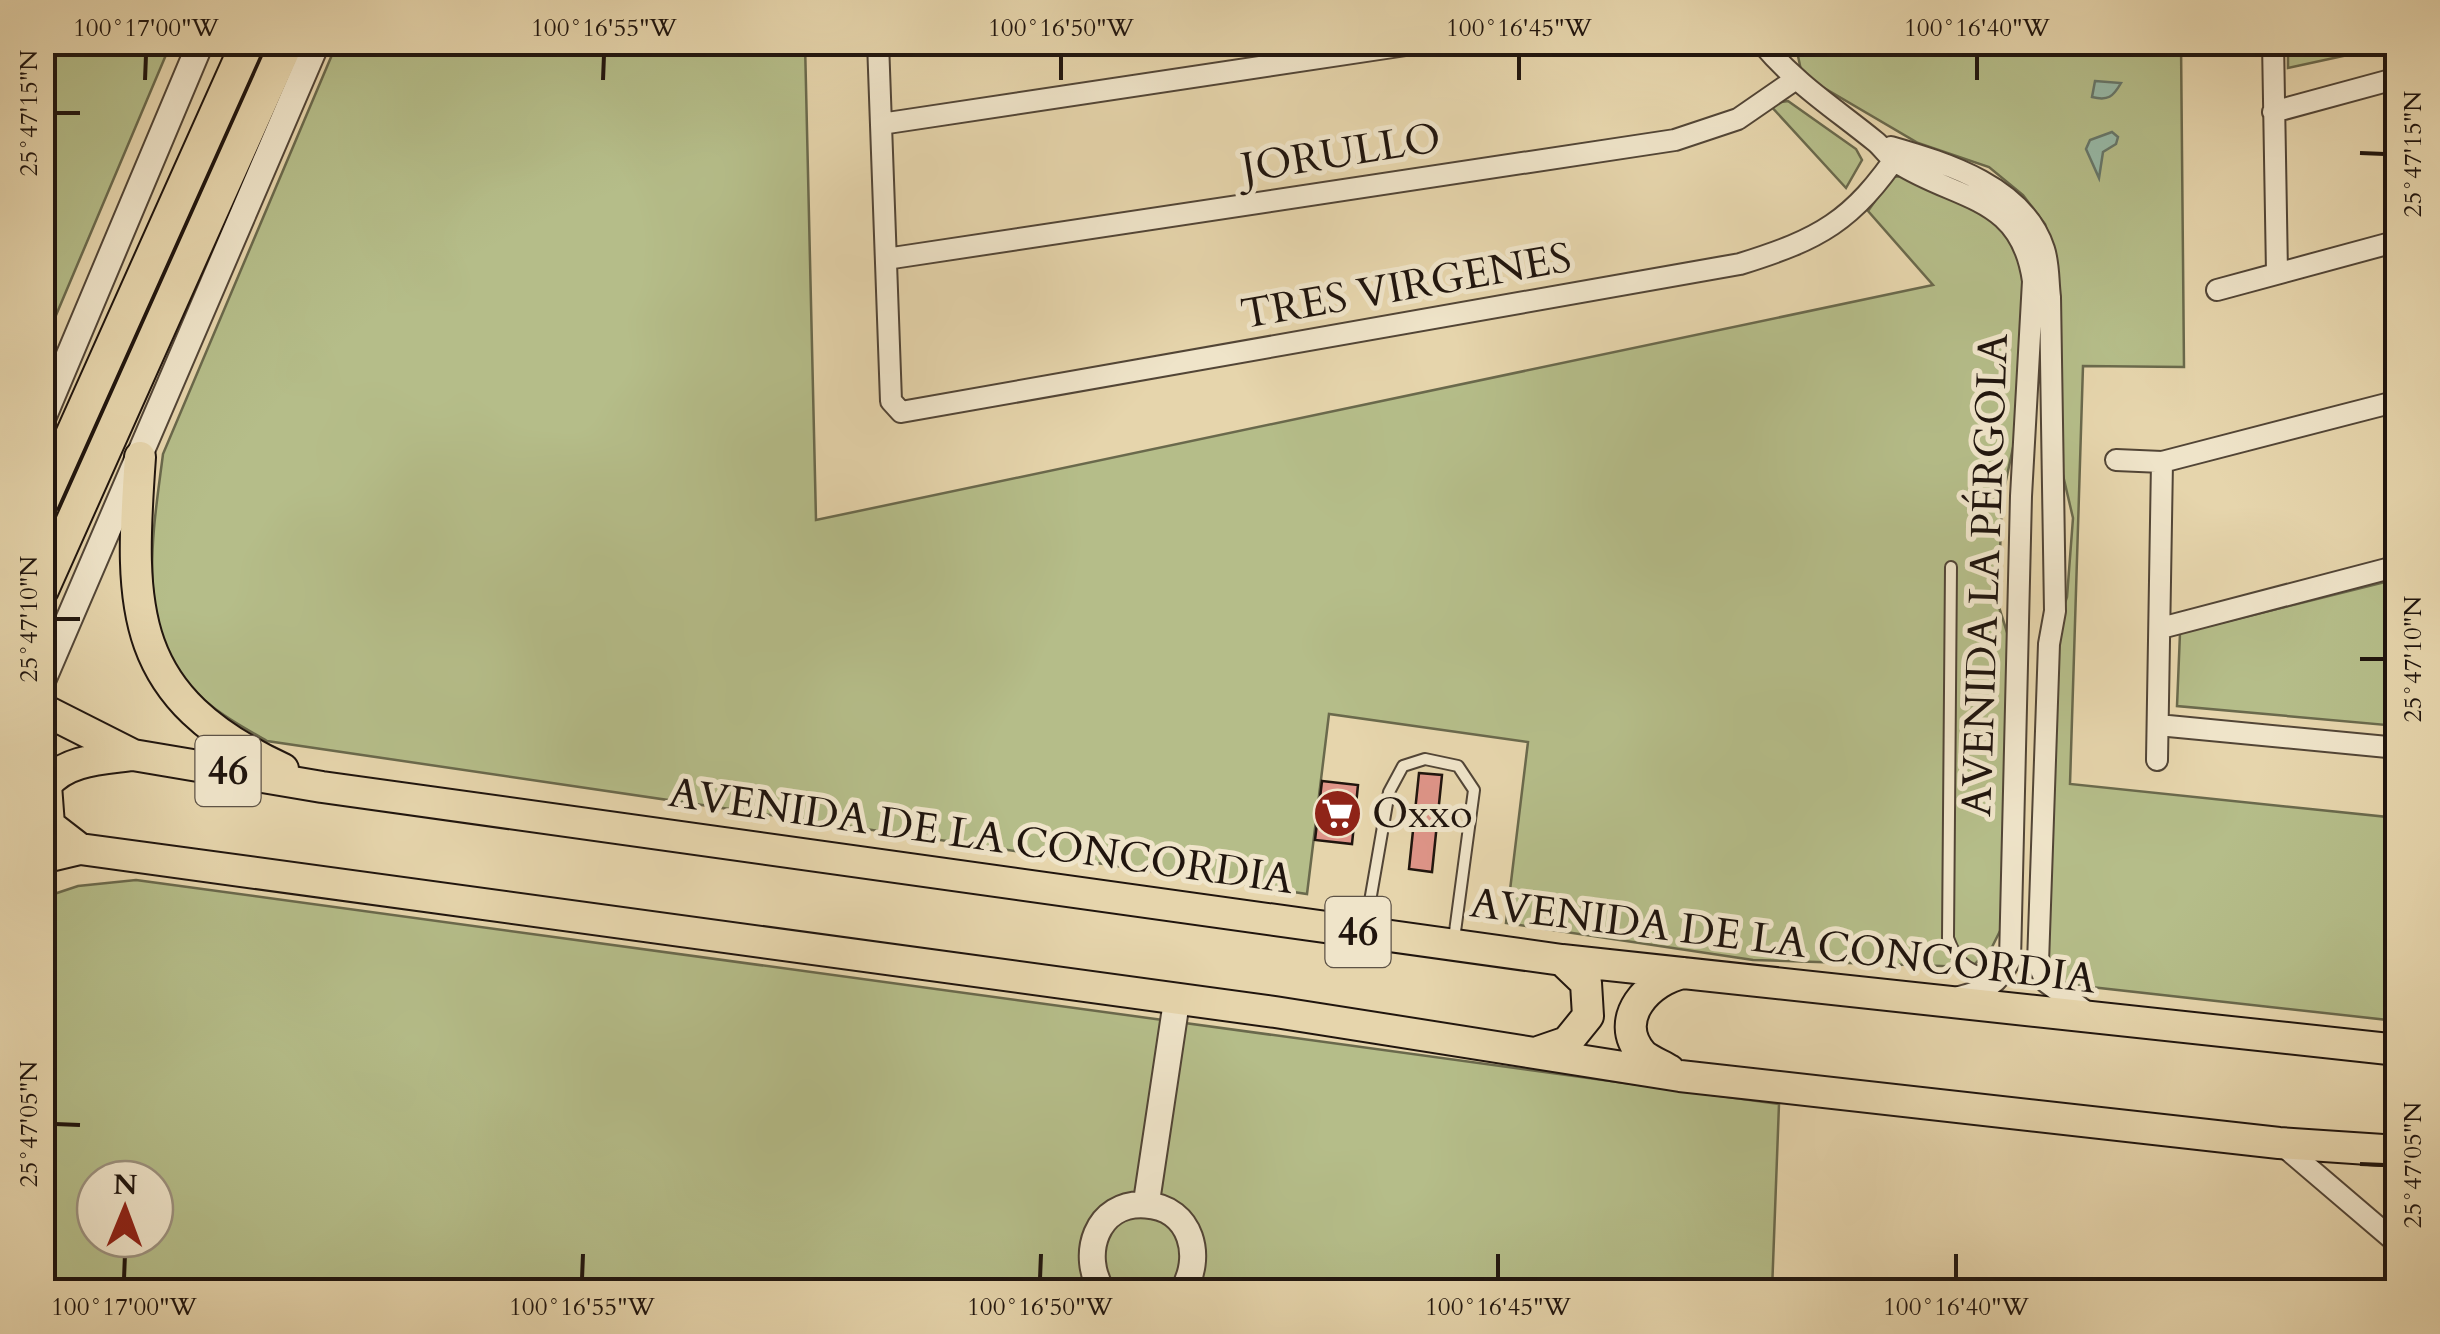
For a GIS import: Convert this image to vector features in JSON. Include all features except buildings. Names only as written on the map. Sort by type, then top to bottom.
[{"type":"highway","points":[[42,590],[288,42]]},
{"type":"highway","points":[[42,502],[242,50]]},
{"type":"main road","points":[[140,457],[133,550],[140,618],[158,669],[208,727],[244,751],[322,788]]},
{"type":"main road","name":"AVENIDA DE LA CONCORDIA","points":[[42,709],[134,756],[322,788],[1562,960],[2398,1050]]},
{"type":"main road","points":[[42,878],[80,849],[49,824],[46,785],[54,774],[74,765],[134,756]]},
{"type":"main road","name":"46","points":[[42,858],[80,849],[1177,998],[1680,1076],[2279,1143],[2398,1151]]},
{"type":"main road","points":[[1535,1053],[1567,1042],[1588,1016],[1586,983],[1562,960]]},
{"type":"main road","points":[[1680,1076],[1642,1054],[1633,1036],[1633,1016],[1640,997],[1653,983],[1692,971]]},
{"type":"street","points":[[42,420],[201,42]]},
{"type":"street","points":[[42,682],[317,42]]},
{"type":"street","points":[[878,42],[886,259]]},
{"type":"street","points":[[881,124],[1426,42]]},
{"type":"street","points":[[1761,42],[1793,81],[1891,152]]},
{"type":"street","points":[[2273,42],[2277,273]]},
{"type":"street","points":[[2273,112],[2398,78]]},
{"type":"street","name":"JORULLO","points":[[886,259],[1674,140],[1738,118],[1793,81]]},
{"type":"street","name":"TRES VIRGENES","points":[[886,259],[891,400],[902,412],[912,412],[1740,264],[1812,240],[1837,225],[1891,152]]},
{"type":"street","name":"AVENIDA LA PÉRGOLA","points":[[1891,152],[1990,186],[2034,228],[2045,251],[2050,296],[2055,610],[2049,644],[2038,963],[2046,982],[2099,1020]]},
{"type":"street","name":"AVENIDA LA PÉRGOLA","points":[[1891,152],[1987,202],[2008,222],[2029,252],[2033,281],[2010,960],[2000,979]]},
{"type":"street","points":[[2217,290],[2398,242]]},
{"type":"street","points":[[2116,460],[2162,462],[2398,401]]},
{"type":"street","points":[[2025,463],[2053,462]]},
{"type":"street","points":[[2157,760],[2162,462]]},
{"type":"street","points":[[2160,628],[2398,566]]},
{"type":"street","points":[[42,625],[56,621],[78,602]]},
{"type":"street","points":[[2019,642],[2049,644]]},
{"type":"street","points":[[2158,725],[2398,748]]},
{"type":"street","points":[[1918,1001],[1986,990],[2000,979]]},
{"type":"street","points":[[1146,1204],[1177,998]]},
{"type":"street","points":[[2279,1143],[2398,1244]]},
{"type":"street","points":[[1103,1292],[1090,1261],[1099,1227],[1112,1214],[1146,1204],[1177,1218],[1188,1230],[1194,1262],[1182,1292]]},
{"type":"lane","points":[[1951,567],[1948,938],[1955,959],[1972,972],[2000,979]]},
{"type":"lane","points":[[1364,933],[1395,776],[1412,761],[1443,762],[1466,772],[1474,790],[1454,945]]},
{"type":"green space","points":[[1802,42],[2181,43],[2184,367],[2083,366],[2070,784],[2397,818],[2397,1021],[2064,984],[2041,946],[2055,632],[2067,597],[2073,518],[2055,441],[2055,253],[2045,224],[2023,195],[1989,167],[1918,143],[1802,75],[1798,56]]},
{"type":"green space","points":[[2397,42],[2398,44],[2288,68],[2288,43]]},
{"type":"green space","points":[[42,43],[171,43],[43,346]]},
{"type":"green space","points":[[337,43],[805,43],[816,520],[1933,285],[1868,211],[1892,177],[1904,176],[1979,209],[2007,235],[2024,275],[2017,429],[2002,499],[1998,604],[2012,648],[2004,923],[1992,947],[1972,967],[1753,960],[1506,923],[1528,742],[1329,714],[1307,894],[267,741],[208,703],[173,663],[161,636],[155,606],[152,575],[156,512],[163,454]]},
{"type":"green space","points":[[1788,101],[1856,149],[1862,160],[1846,188],[1769,104]]},
{"type":"green space","points":[[2397,579],[2397,726],[2177,706],[2180,633]]},
{"type":"green space","points":[[136,880],[1779,1104],[1772,1291],[43,1291],[42,898],[78,886]]},
{"type":"shaded area","points":[[2095,81],[2121,83],[2110,97],[2098,98],[2092,97]]},
{"type":"shaded area","points":[[2112,132],[2118,137],[2116,144],[2103,152],[2099,178],[2086,149],[2090,140]]},
{"type":"place","name":"Oxxo","points":[[1337,813]]}]
